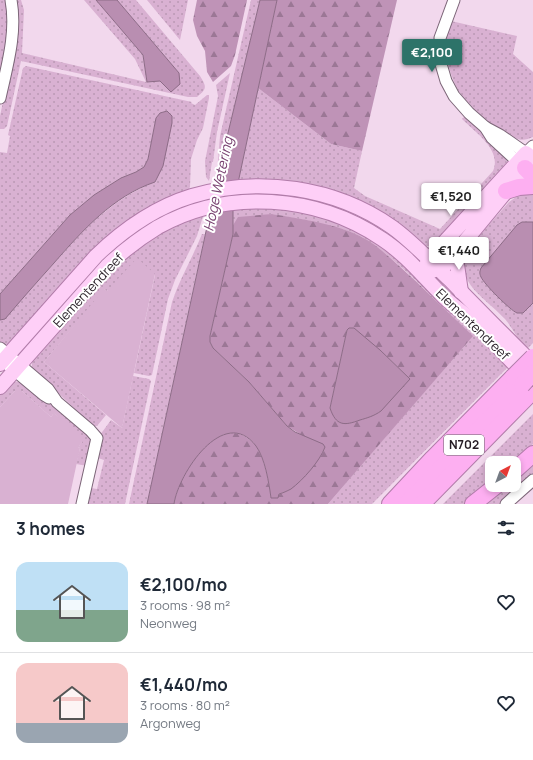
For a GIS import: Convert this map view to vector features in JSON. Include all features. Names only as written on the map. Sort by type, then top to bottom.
[{"type":"highway","points":[[506,191],[519,187],[533,186]]},
{"type":"highway","name":"N702","points":[[406,504],[527,389],[533,357]]},
{"type":"highway","name":"N702","points":[[436,504],[527,389],[533,373]]},
{"type":"highway","points":[[422,504],[527,389]]},
{"type":"highway","name":"N702","points":[[390,504],[443,447],[527,389]]},
{"type":"highway","points":[[521,465],[533,454]]},
{"type":"highway","points":[[474,504],[489,492]]},
{"type":"main road","points":[[461,292],[456,258],[466,240],[529,160]]},
{"type":"main road","points":[[422,274],[529,160]]},
{"type":"main road","name":"Elementendreef","points":[[2,357],[86,267],[113,240],[132,226],[156,212],[192,196],[206,192],[243,187],[276,187],[295,189],[337,199],[364,211],[391,227],[414,244],[533,364]]},
{"type":"main road","name":"Elementendreef","points":[[0,387],[108,265],[144,236],[159,226],[202,209],[239,202],[272,201],[308,206],[336,215],[365,228],[383,239],[422,274],[441,295],[468,318],[527,389]]},
{"type":"main road","points":[[433,264],[456,258]]},
{"type":"street","points":[[0,98],[12,44],[13,24],[11,0]]},
{"type":"street","points":[[454,0],[440,38],[441,64],[446,81],[454,96],[469,113],[485,127],[500,135],[529,160]]},
{"type":"street","points":[[2,357],[17,367],[44,395],[57,402],[90,430],[97,438],[82,504]]},
{"type":"street","points":[[506,504],[533,480]]},
{"type":"shaded area","points":[[0,0],[8,0],[10,22],[0,81]]},
{"type":"shaded area","points":[[15,0],[21,0],[24,10],[22,53],[146,82],[135,59],[84,0],[96,0],[143,55],[147,82],[179,73],[117,0],[136,0],[200,76],[205,88],[197,97],[188,97],[21,61],[7,126],[4,129],[0,129],[0,116],[12,59]]},
{"type":"shaded area","points":[[147,0],[188,0],[180,40]]},
{"type":"shaded area","points":[[251,0],[260,0],[221,162],[218,162],[220,136]]},
{"type":"shaded area","points":[[451,21],[517,36],[513,54],[533,72],[533,137],[526,140],[520,140],[503,132],[485,119],[469,104],[458,90],[447,61],[445,61],[446,41]]},
{"type":"shaded area","points":[[26,66],[192,102],[191,103],[195,105],[207,95],[209,95],[209,98],[203,128],[197,140],[191,159],[190,187],[187,192],[154,208],[9,345],[0,344],[0,320],[5,318],[87,226],[130,194],[156,182],[167,111],[160,113],[156,118],[145,167],[121,178],[94,195],[70,215],[0,294],[0,152],[7,153],[10,136],[8,135],[23,68]]},
{"type":"shaded area","points":[[230,73],[217,132],[209,181],[206,177],[205,161],[218,96],[216,85]]},
{"type":"shaded area","points":[[258,88],[331,144],[362,151],[354,188],[365,196],[440,229],[493,171],[495,163],[491,149],[486,142],[462,119],[465,116],[499,148],[506,159],[507,168],[436,245],[423,246],[334,190],[300,182],[293,184],[238,183]]},
{"type":"shaded area","points":[[257,190],[331,201],[382,226],[380,229],[365,220],[337,208],[308,202],[235,199],[237,191]]},
{"type":"shaded area","points":[[524,193],[533,193],[533,222],[522,222],[511,309],[518,313],[523,313],[533,303],[533,343],[525,351],[505,319],[472,287],[464,269],[465,258],[470,246],[509,202]]},
{"type":"shaded area","points":[[184,204],[185,207],[163,216],[145,226],[29,348],[26,346],[73,293],[83,277],[126,235]]},
{"type":"shaded area","points":[[233,207],[302,209],[373,237],[511,364],[372,504],[328,504],[472,336],[410,275],[387,255],[362,237],[345,230],[310,221],[272,214],[232,227]]},
{"type":"shaded area","points":[[204,213],[197,236],[175,280],[168,299],[152,375],[149,376],[134,373],[155,275],[106,291],[105,289],[44,362],[106,415],[97,426],[93,426],[35,371],[32,367],[32,360],[104,275],[139,244]]},
{"type":"shaded area","points":[[202,234],[205,234],[147,504],[129,504],[172,302]]},
{"type":"shaded area","points":[[137,258],[155,274],[122,428],[44,362],[104,289],[107,291]]},
{"type":"shaded area","points":[[133,376],[149,379],[151,381],[125,504],[88,504],[91,488],[97,489],[104,460],[98,458],[100,435],[111,420],[122,428]]},
{"type":"shaded area","points":[[13,381],[25,383],[84,430],[92,440],[88,466],[76,464],[80,448],[78,447],[82,442],[54,413],[51,417],[22,391],[15,391],[0,407],[0,393]]},
{"type":"shaded area","points":[[15,391],[22,391],[51,417],[54,413],[84,440],[78,447],[80,448],[68,504],[0,504],[0,407]]},
{"type":"shaded area","points":[[533,414],[533,444],[520,456],[491,456]]},
{"type":"shaded area","points":[[485,462],[485,487],[467,504],[443,504]]},
{"type":"shaded area","points":[[533,463],[533,476],[521,485],[521,474]]},
{"type":"shaded area","points":[[500,492],[511,492],[499,504],[482,504]]},
{"type":"green space","points":[[197,0],[247,0],[235,55],[231,66],[213,82],[207,72],[205,51],[197,36],[193,20]]},
{"type":"green space","points":[[277,0],[397,0],[362,151],[331,144],[258,88]]},
{"type":"green space","points":[[272,214],[328,225],[360,236],[389,256],[473,336],[328,504],[174,504],[182,480],[199,453],[222,435],[234,433],[246,437],[257,447],[260,452],[268,479],[271,498],[289,490],[303,436],[287,426],[249,382],[213,348],[210,342],[210,336],[233,234],[232,227],[238,217]],"holes":[[[349,328],[380,350],[410,379],[330,408],[347,330]]]},
{"type":"water","points":[[96,0],[117,0],[179,73],[180,84],[171,92],[160,81],[147,82],[143,55]]},
{"type":"water","name":"Hoge Wetering","points":[[260,0],[277,0],[238,183],[233,210],[233,234],[210,336],[210,342],[213,348],[249,382],[287,426],[295,432],[323,444],[325,447],[311,470],[301,481],[291,489],[279,494],[278,498],[271,498],[268,478],[262,457],[256,446],[243,435],[230,433],[217,438],[204,448],[193,461],[177,491],[174,504],[147,504],[221,162]]},
{"type":"water","points":[[167,111],[172,116],[172,123],[163,166],[155,182],[125,196],[99,216],[76,239],[5,319],[0,320],[0,294],[70,215],[94,195],[121,178],[144,167],[148,159],[156,118],[160,113]]},
{"type":"water","points":[[522,222],[533,222],[533,303],[523,313],[517,313],[492,291],[480,276],[480,272],[481,268],[517,225]]},
{"type":"water","points":[[349,328],[354,328],[380,350],[410,379],[381,411],[368,418],[345,424],[341,423],[335,418],[330,408],[347,330]]}]
